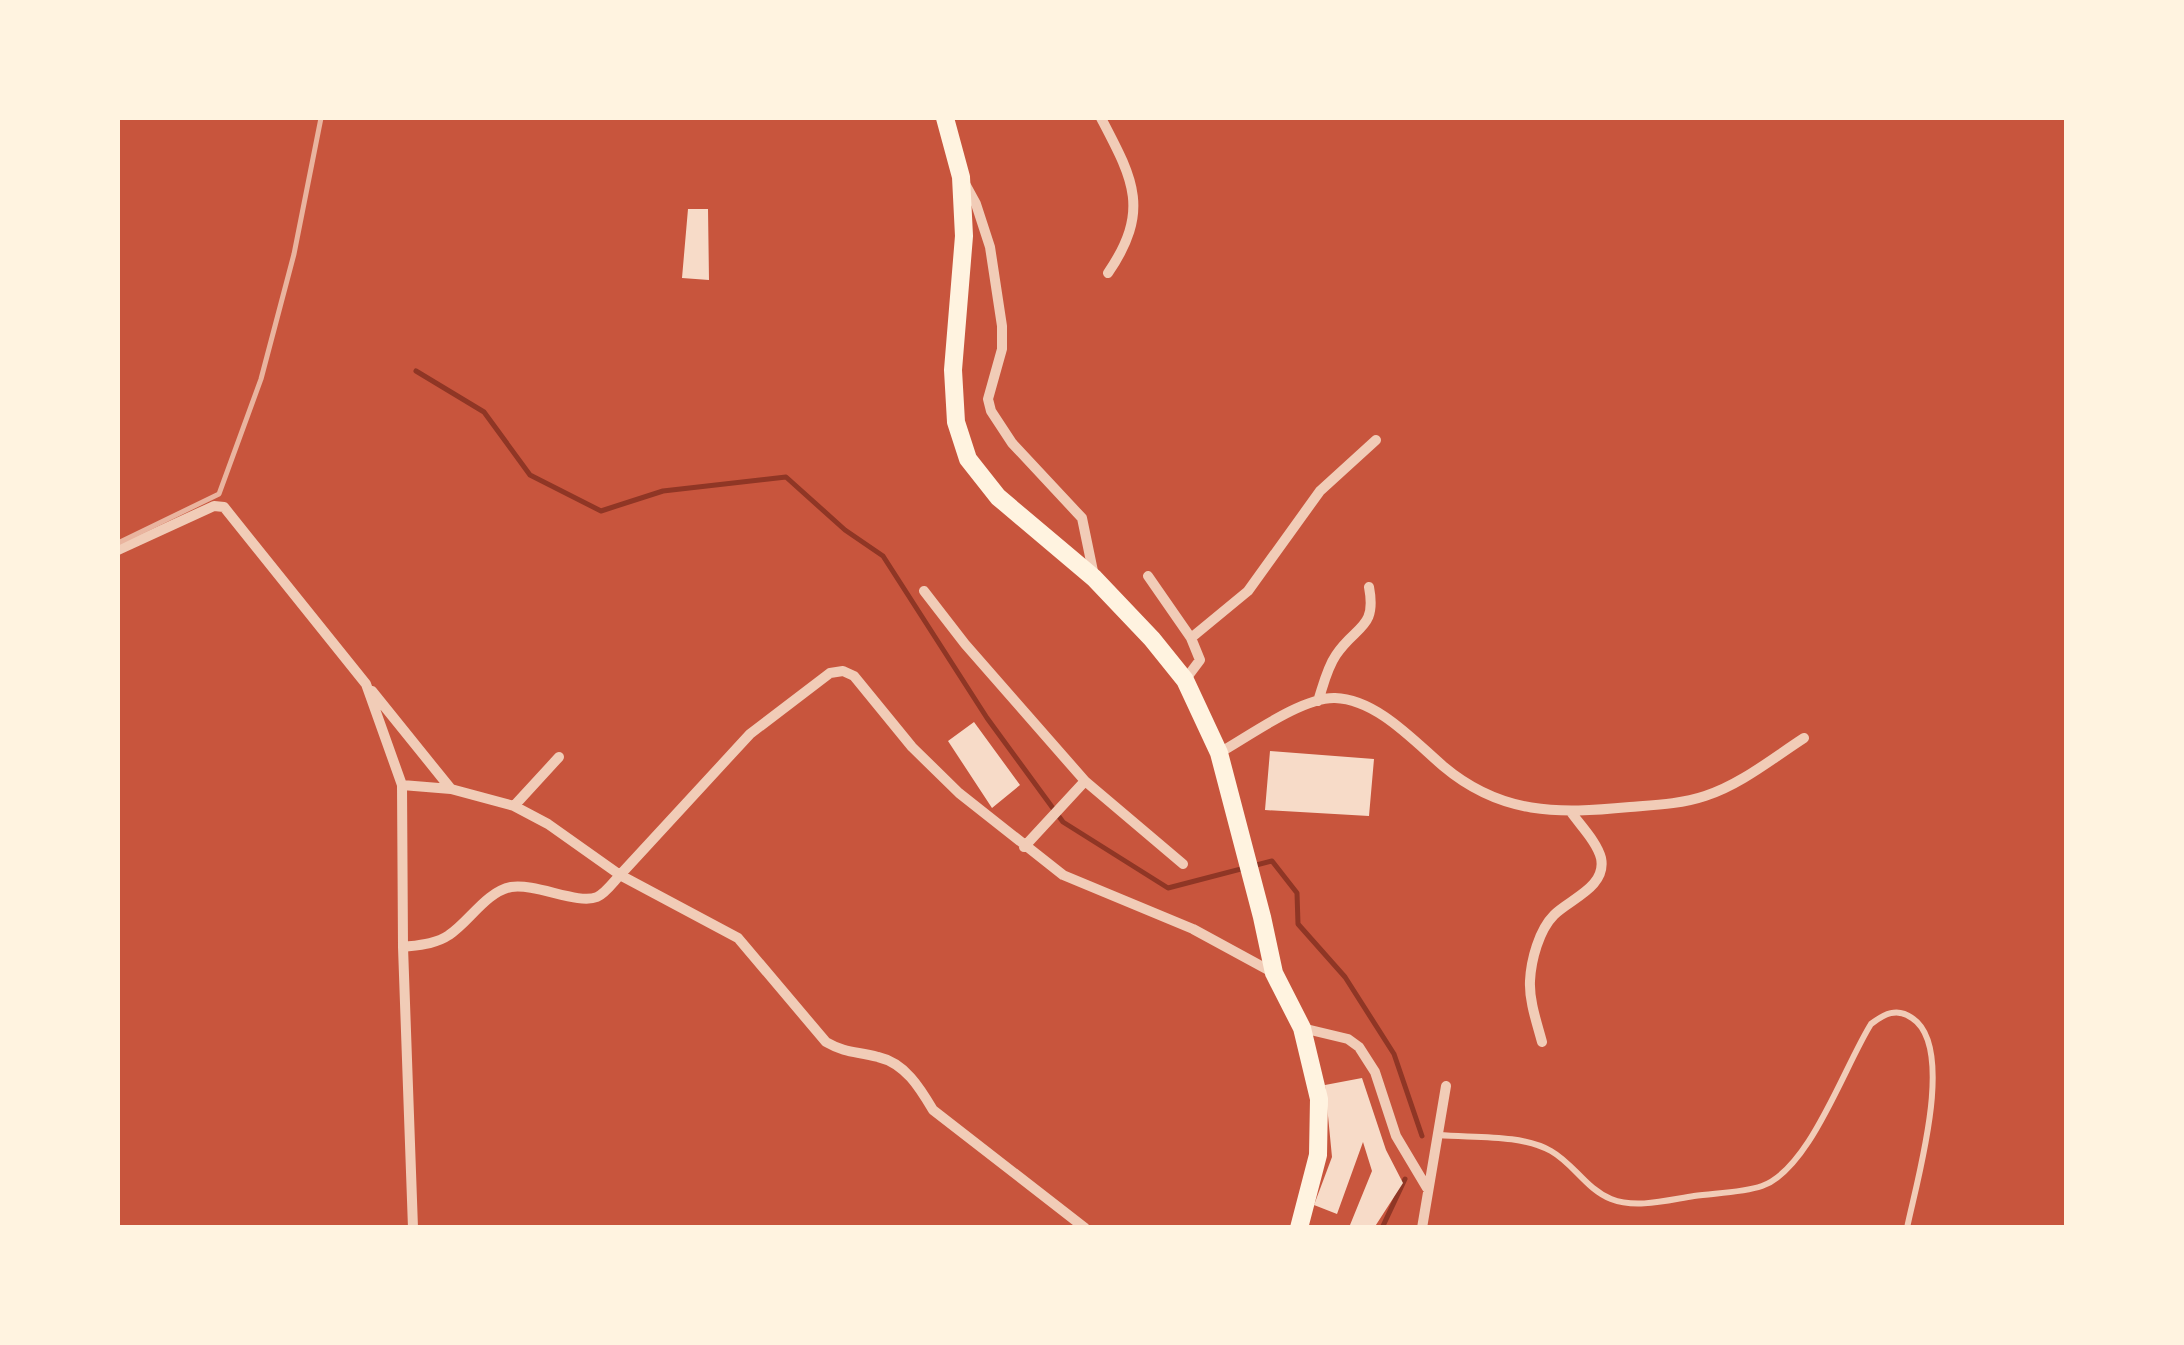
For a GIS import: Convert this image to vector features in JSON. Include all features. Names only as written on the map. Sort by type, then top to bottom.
[{"type":"main road","points":[[945,118],[961,176],[964,236],[953,370],[956,422],[968,459],[998,497],[1094,578],[1185,680],[1219,754],[1274,973],[1302,1028],[1319,1099],[1318,1155],[1299,1228]]},
{"type":"street","points":[[1101,118],[1130,172],[1135,196],[1134,222],[1124,249],[1108,273]]},
{"type":"street","points":[[961,176],[976,204],[990,247],[998,297],[1002,349],[990,383],[991,411],[1012,443],[1082,518],[1094,578]]},
{"type":"street","points":[[1191,638],[1248,591],[1320,491],[1376,440]]},
{"type":"street","points":[[118,550],[214,506],[224,506],[451,789]]},
{"type":"street","points":[[1148,576],[1191,638],[1200,660],[1185,680]]},
{"type":"street","points":[[1318,701],[1335,656],[1371,615],[1369,587]]},
{"type":"street","points":[[924,591],[1085,781],[1182,864]]},
{"type":"street","points":[[403,947],[448,936],[492,897],[509,888],[537,888],[591,898],[602,893],[750,734],[830,673],[843,671],[854,676],[912,747],[947,782],[1024,847],[1064,875],[1194,928],[1274,973]]},
{"type":"street","points":[[366,684],[402,785],[412,1228]]},
{"type":"street","points":[[1219,754],[1284,716],[1318,701],[1336,698],[1357,703],[1396,723],[1445,768],[1480,792],[1522,808],[1570,812],[1674,804],[1708,795],[1804,738]]},
{"type":"street","points":[[514,806],[559,757]]},
{"type":"street","points":[[1024,847],[1085,781]]},
{"type":"street","points":[[402,785],[451,789],[514,806],[548,824],[620,875],[738,938],[826,1042],[844,1053],[882,1057],[907,1072],[934,1110],[1085,1228]]},
{"type":"street","points":[[1542,1042],[1530,983],[1534,958],[1554,916],[1582,895],[1601,868],[1600,854],[1570,812]]},
{"type":"street","points":[[1302,1028],[1348,1039],[1360,1047],[1375,1072],[1396,1136],[1427,1188]]},
{"type":"street","points":[[1422,1228],[1446,1086]]},
{"type":"lane","points":[[1438,1134],[1528,1143],[1550,1150],[1589,1186],[1623,1202],[1652,1202],[1761,1186],[1794,1163],[1871,1024],[1886,1013],[1903,1012],[1917,1020],[1926,1035],[1934,1082],[1908,1228]]},
{"type":"building","points":[[688,209],[708,209],[709,280],[682,278]]},
{"type":"building","points":[[974,722],[1020,785],[992,808],[948,741]]},
{"type":"building","points":[[1270,751],[1374,759],[1369,816],[1265,810]]},
{"type":"building","points":[[1362,1078],[1386,1150],[1403,1183],[1374,1228],[1350,1225],[1372,1171],[1363,1142],[1337,1214],[1314,1205],[1332,1157],[1325,1085]]},
{"type":"waterway","points":[[416,371],[484,412],[530,475],[601,511],[663,491],[786,477],[845,530],[883,556],[987,718],[1063,822],[1168,888],[1272,861],[1297,893],[1298,924],[1345,977],[1394,1054],[1422,1136]]},
{"type":"waterway","points":[[1382,1228],[1405,1179]]},
{"type":"railway","points":[[118,543],[219,494],[261,379],[294,254],[321,118]]}]
